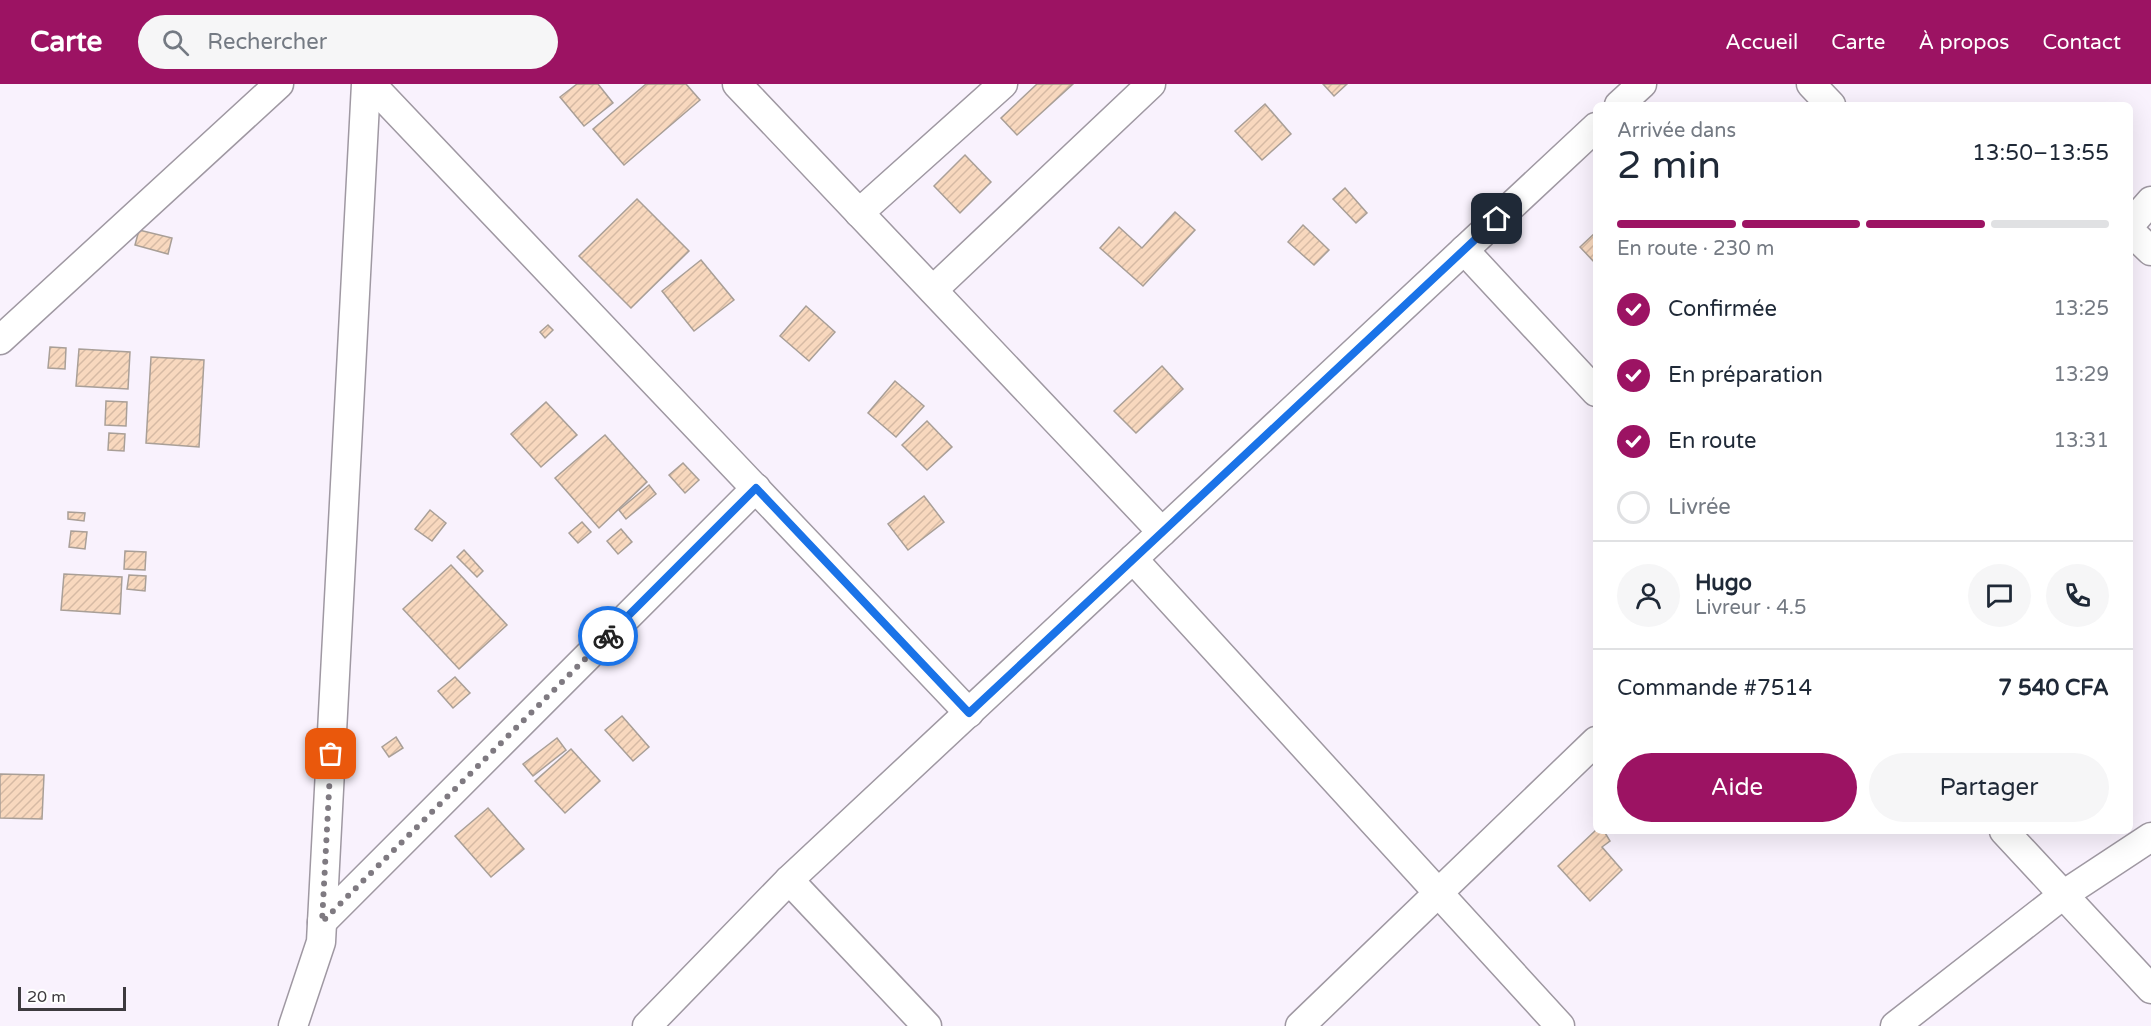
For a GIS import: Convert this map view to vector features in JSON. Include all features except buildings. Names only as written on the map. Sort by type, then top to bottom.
[{"type":"street","points":[[0,340],[279,84]]},
{"type":"street","points":[[368,84],[969,713]]},
{"type":"street","points":[[293,1026],[321,942],[368,84]]},
{"type":"street","points":[[737,84],[1162,532]]},
{"type":"street","points":[[859,213],[1003,84]]},
{"type":"street","points":[[933,290],[1151,84]]},
{"type":"street","points":[[1622,102],[1642,84]]},
{"type":"street","points":[[1811,84],[1827,102]]},
{"type":"street","points":[[647,1026],[789,880],[1593,130]]},
{"type":"street","points":[[2133,222],[2151,201]]},
{"type":"street","points":[[2133,234],[2151,251]]},
{"type":"street","points":[[1464,250],[1593,389]]},
{"type":"street","points":[[322,922],[756,488]]},
{"type":"street","points":[[1133,559],[1560,1026]]},
{"type":"street","points":[[1300,1026],[1593,744]]},
{"type":"street","points":[[2007,834],[2151,989]]},
{"type":"street","points":[[1895,1026],[2063,895],[2151,837]]},
{"type":"street","points":[[789,880],[927,1026]]},
{"type":"way so far","points":[[331,754],[322,922],[608,636]]},
{"type":"route","points":[[608,636],[756,488],[969,713],[1497,219]]}]
